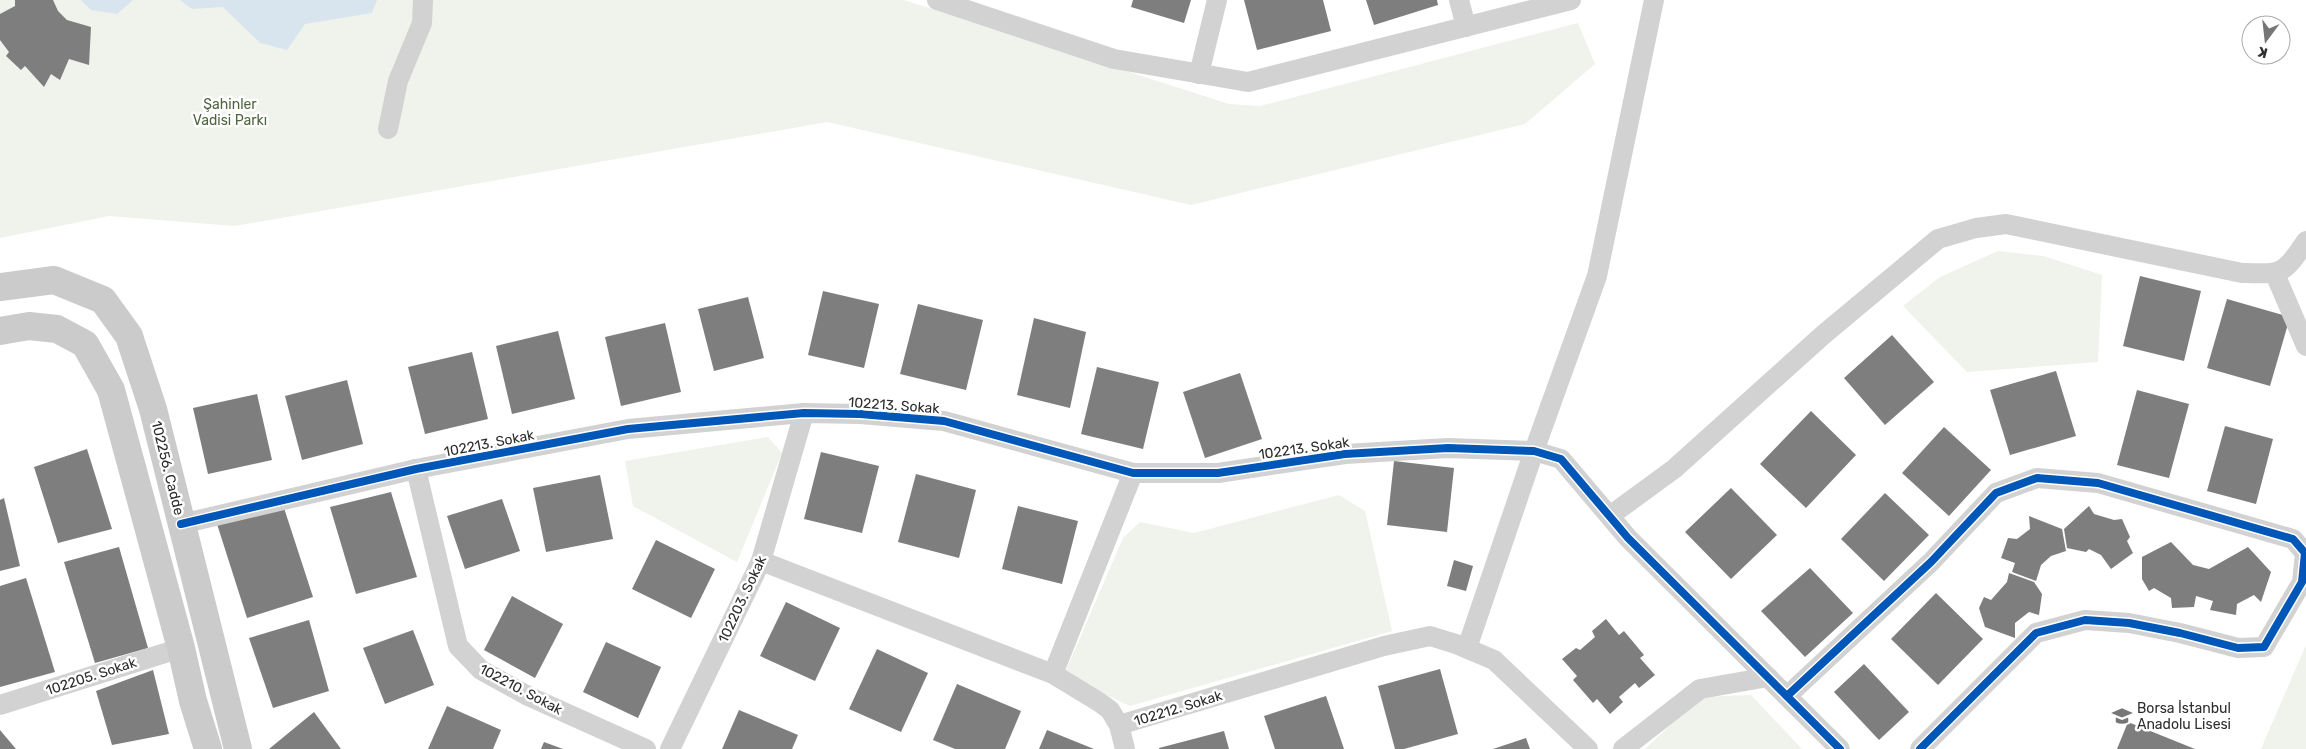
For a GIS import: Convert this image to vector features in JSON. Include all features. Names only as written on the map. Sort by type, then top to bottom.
[{"type":"street","points":[[388,129],[398,81],[422,23],[423,0]]},
{"type":"street","points":[[937,0],[1114,59],[1248,82],[1571,0]]},
{"type":"street","points":[[1199,74],[1217,0]]},
{"type":"street","points":[[1459,0],[1466,27]]},
{"type":"street","points":[[1467,648],[1534,451],[1597,276],[1654,0]]},
{"type":"street","points":[[1611,515],[1674,469],[1823,335],[1938,239],[1976,228],[2006,224],[2242,274],[2275,274],[2291,263],[2306,241]]},
{"type":"street","points":[[2275,274],[2306,346]]},
{"type":"street","name":"102256. Cadde","points":[[0,287],[54,280],[103,300],[129,336],[153,409],[238,749]]},
{"type":"street","points":[[0,331],[30,326],[57,329],[85,344],[111,390],[181,648],[193,701],[207,747]]},
{"type":"street","name":"102213. Sokak","points":[[181,524],[416,469],[628,429],[804,413],[860,414],[944,421],[1133,473],[1218,473],[1345,454],[1439,448],[1534,451],[1561,459],[1611,515],[1628,538],[1840,749]]},
{"type":"street","name":"102203. Sokak","points":[[670,749],[761,561],[804,413]]},
{"type":"street","name":"102210. Sokak","points":[[416,469],[458,646],[482,670],[513,687],[646,749]]},
{"type":"street","points":[[1053,674],[1133,473]]},
{"type":"street","points":[[1787,696],[1931,562],[1996,494],[2037,478],[2098,483],[2299,538],[2305,553],[2302,582],[2264,647],[2238,648],[2180,633],[2129,623],[2085,620],[2036,633],[1920,749]]},
{"type":"street","name":"102212. Sokak","points":[[761,561],[1053,674],[1110,710],[1119,726],[1384,646],[1430,636],[1467,648],[1494,660],[1588,749]]},
{"type":"street","name":"102205. Sokak","points":[[0,705],[181,648]]},
{"type":"street","points":[[1623,749],[1700,689],[1768,677]]},
{"type":"street","points":[[1119,726],[1125,749]]},
{"type":"green space","name":"Şahinler Vadisi Parkı","points":[[0,0],[904,0],[1229,104],[1260,106],[1578,23],[1595,64],[1525,124],[1191,205],[827,122],[235,226],[109,216],[0,238]]},
{"type":"green space","points":[[1998,251],[2043,256],[2102,275],[2098,362],[1967,372],[1903,306],[1940,277]]},
{"type":"green space","points":[[768,437],[782,453],[737,562],[633,506],[625,461]]},
{"type":"green space","points":[[1339,495],[1365,511],[1392,631],[1130,706],[1064,675],[1123,538],[1140,522],[1194,533]]},
{"type":"green space","points":[[2306,645],[2306,749],[2261,749]]},
{"type":"green space","points":[[1751,695],[1802,749],[1645,749],[1700,697]]},
{"type":"shaded area","points":[[81,0],[133,0],[117,14],[91,10]]},
{"type":"shaded area","points":[[180,0],[377,0],[372,13],[305,24],[287,50],[260,43],[223,7],[192,9]]},
{"type":"building","points":[[15,0],[53,0],[58,11],[67,20],[91,27],[89,65],[69,59],[60,80],[51,74],[44,87],[25,66],[21,70],[6,56],[9,52],[0,40],[0,14],[15,6]]},
{"type":"building","points":[[1133,0],[1191,0],[1184,23],[1131,7]]},
{"type":"building","points":[[1244,0],[1323,0],[1331,31],[1257,50]]},
{"type":"building","points":[[1366,0],[1437,0],[1438,5],[1374,25]]},
{"type":"building","points":[[2140,276],[2201,291],[2184,361],[2123,346]]},
{"type":"building","points":[[823,291],[879,304],[864,368],[808,355]]},
{"type":"building","points":[[748,297],[764,358],[714,371],[698,309]]},
{"type":"building","points":[[2227,299],[2290,317],[2270,386],[2207,368]]},
{"type":"building","points":[[918,304],[983,320],[966,390],[900,374]]},
{"type":"building","points":[[1034,318],[1086,332],[1070,408],[1017,395]]},
{"type":"building","points":[[665,323],[681,392],[621,406],[605,337]]},
{"type":"building","points":[[558,331],[575,399],[512,414],[496,346]]},
{"type":"building","points":[[1892,335],[1934,382],[1885,425],[1844,378]]},
{"type":"building","points":[[472,352],[488,419],[425,434],[408,367]]},
{"type":"building","points":[[1097,367],[1159,382],[1143,449],[1081,434]]},
{"type":"building","points":[[2056,371],[2076,436],[2010,455],[1990,390]]},
{"type":"building","points":[[1240,373],[1262,439],[1205,458],[1183,392]]},
{"type":"building","points":[[347,380],[363,444],[302,460],[285,396]]},
{"type":"building","points":[[2137,390],[2189,404],[2169,478],[2117,465]]},
{"type":"building","points":[[257,394],[272,460],[208,474],[193,408]]},
{"type":"building","points":[[1811,411],[1856,455],[1806,508],[1760,464]]},
{"type":"building","points":[[2225,426],[2273,439],[2256,504],[2207,491]]},
{"type":"building","points":[[1944,427],[1991,470],[1949,516],[1902,473]]},
{"type":"building","points":[[87,449],[112,529],[58,543],[34,467]]},
{"type":"building","points":[[821,452],[879,466],[862,533],[804,519]]},
{"type":"building","points":[[1394,461],[1454,468],[1447,532],[1387,525]]},
{"type":"building","points":[[916,474],[976,490],[959,558],[898,542]]},
{"type":"building","points":[[600,475],[613,539],[546,552],[533,488]]},
{"type":"building","points":[[1731,488],[1777,535],[1731,579],[1685,532]]},
{"type":"building","points":[[391,492],[417,577],[356,594],[330,507]]},
{"type":"building","points":[[1885,493],[1929,535],[1884,581],[1841,539]]},
{"type":"building","points":[[4,498],[20,566],[0,571],[0,500]]},
{"type":"building","points":[[502,499],[520,551],[465,569],[447,516]]},
{"type":"building","points":[[1018,506],[1078,521],[1062,584],[1002,569]]},
{"type":"building","points":[[2089,506],[2094,514],[2114,520],[2122,519],[2130,537],[2127,541],[2133,553],[2111,569],[2101,555],[2089,549],[2086,552],[2067,548],[2064,529]]},
{"type":"building","points":[[284,508],[313,597],[247,618],[217,524]]},
{"type":"building","points":[[2029,516],[2062,529],[2066,551],[2051,556],[2041,565],[2036,581],[2012,572],[2015,563],[2001,558],[2008,538],[2017,539],[2030,529]]},
{"type":"building","points":[[656,540],[715,569],[691,618],[632,589]]},
{"type":"building","points":[[2171,542],[2193,565],[2209,569],[2248,547],[2271,572],[2261,602],[2254,595],[2237,604],[2236,615],[2210,610],[2213,601],[2196,596],[2194,607],[2172,608],[2171,598],[2154,588],[2149,591],[2142,579],[2142,557]]},
{"type":"building","points":[[119,547],[148,648],[95,663],[64,562]]},
{"type":"building","points":[[1454,560],[1473,566],[1466,591],[1447,586]]},
{"type":"building","points":[[1810,568],[1853,613],[1805,657],[1761,611]]},
{"type":"building","points":[[2009,573],[2034,582],[2042,594],[2039,615],[2029,612],[2015,623],[2015,638],[1985,627],[1979,608],[1984,597],[1991,600],[2007,582]]},
{"type":"building","points":[[26,578],[55,672],[0,687],[0,586]]},
{"type":"building","points":[[1936,593],[1983,639],[1938,685],[1891,639]]},
{"type":"building","points":[[512,596],[563,624],[535,678],[484,650]]},
{"type":"building","points":[[786,602],[840,628],[815,681],[760,656]]},
{"type":"building","points":[[1606,619],[1619,635],[1624,631],[1644,655],[1640,658],[1655,675],[1639,688],[1635,683],[1619,697],[1623,702],[1610,714],[1597,699],[1593,703],[1573,680],[1577,676],[1562,659],[1576,648],[1580,650],[1595,637],[1592,631]]},
{"type":"building","points":[[309,620],[329,691],[273,708],[249,638]]},
{"type":"building","points":[[413,630],[434,685],[385,704],[363,648]]},
{"type":"building","points":[[606,642],[661,667],[638,718],[583,692]]},
{"type":"building","points":[[877,649],[928,673],[901,732],[849,709]]},
{"type":"building","points":[[1864,664],[1909,712],[1879,740],[1834,692]]},
{"type":"building","points":[[1440,669],[1458,734],[1404,749],[1395,749],[1378,686]]},
{"type":"building","points":[[153,670],[169,734],[112,745],[96,691]]},
{"type":"building","points":[[957,684],[1021,711],[1005,749],[955,749],[933,740]]},
{"type":"building","points":[[1326,696],[1344,749],[1275,749],[1264,716]]},
{"type":"building","points":[[447,706],[501,730],[493,749],[428,749]]},
{"type":"building","points":[[739,710],[798,735],[792,749],[722,749]]},
{"type":"building","points":[[314,712],[341,749],[269,749]]},
{"type":"building","points":[[2128,722],[2195,749],[2117,749]]},
{"type":"building","points":[[0,730],[16,749],[0,749]]},
{"type":"building","points":[[1047,730],[1094,749],[1039,749]]},
{"type":"building","points":[[1224,731],[1229,749],[1159,749],[1159,748]]},
{"type":"building","points":[[1526,738],[1530,749],[1493,749]]},
{"type":"building","points":[[544,742],[563,749],[541,749]]},
{"type":"cycle path","points":[[181,524],[416,469],[628,429],[804,413],[860,414],[944,421],[1133,473],[1218,473],[1345,454],[1448,448],[1534,451],[1561,459],[1628,538],[1840,749]]},
{"type":"cycle path","points":[[1787,696],[1931,562],[1996,493],[2037,478],[2098,483],[2293,539],[2305,553],[2302,582],[2264,647],[2238,648],[2180,633],[2129,623],[2085,620],[2036,633],[1920,749]]},
{"type":"place","name":"Borsa İstanbul Anadolu Lisesi","points":[[2122,716]]}]
